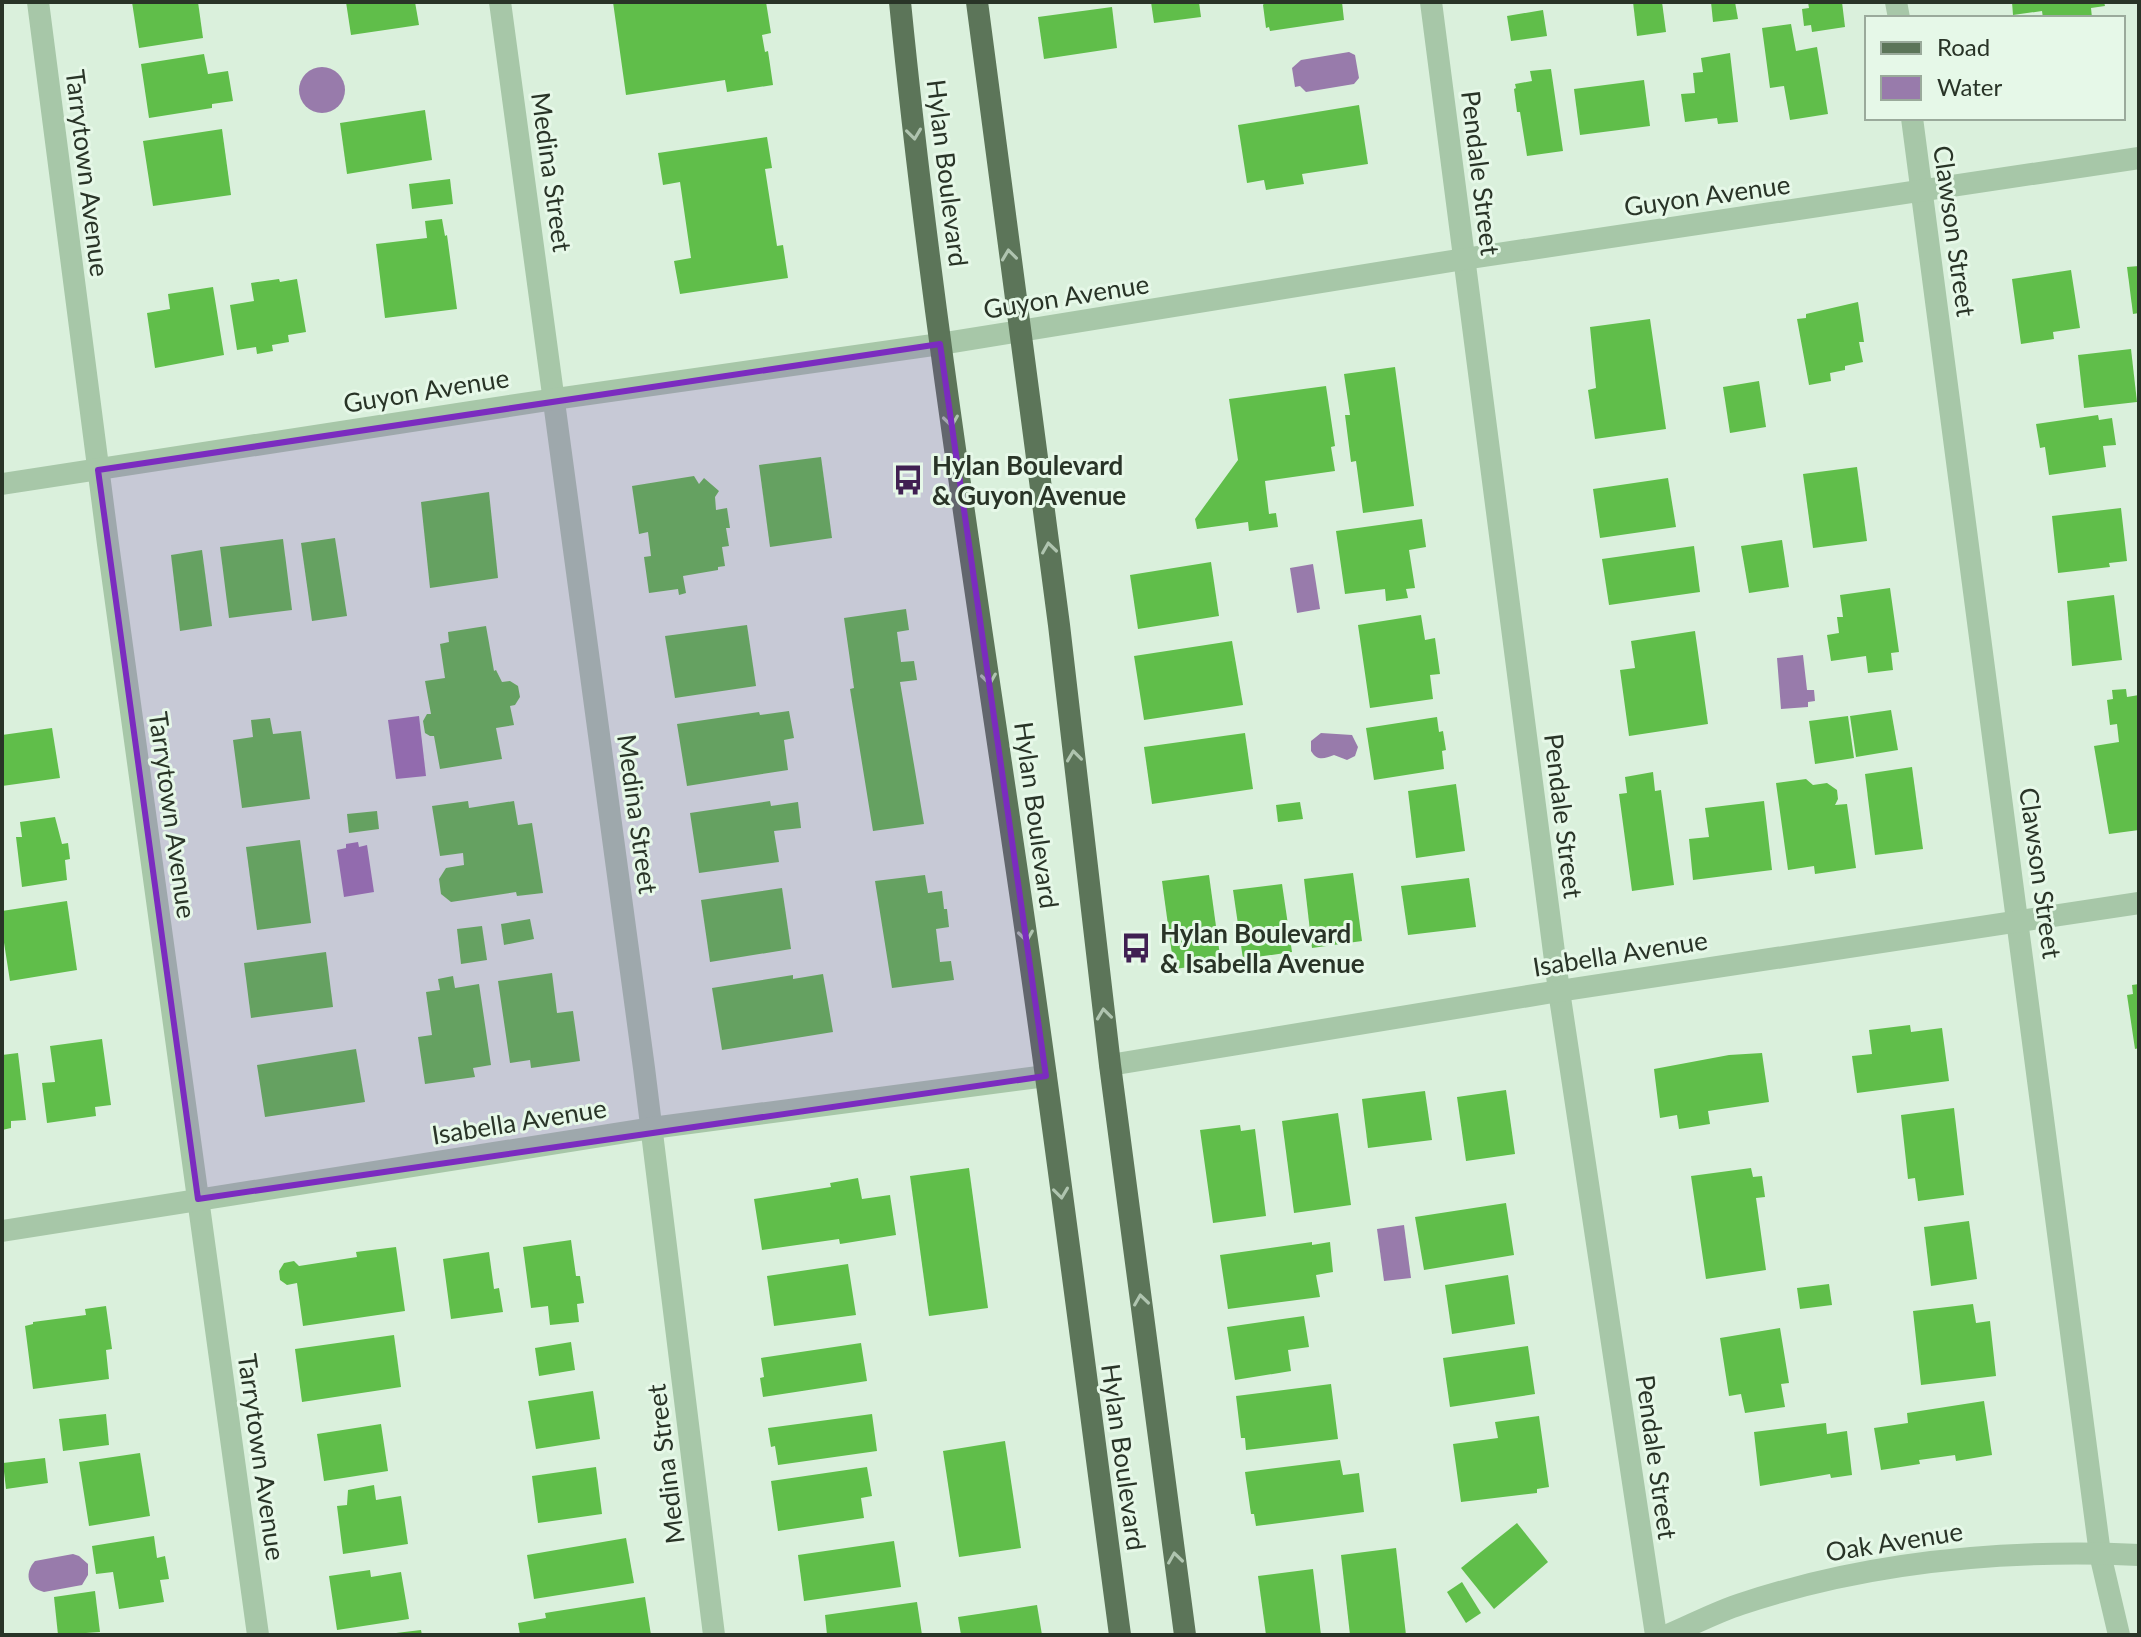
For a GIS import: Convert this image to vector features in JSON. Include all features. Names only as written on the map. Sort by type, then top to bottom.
[{"type":"main road","name":"Hylan Boulevard","points":[[900,2],[940,344],[1046,1076],[1120,1635]]},
{"type":"main road","name":"Hylan Boulevard","points":[[977,2],[1059,625],[1110,1065],[1185,1635]]},
{"type":"street","name":"Tarrytown Avenue","points":[[38,2],[98,470],[258,1635]]},
{"type":"street","name":"Medina Street","points":[[500,2],[652,1128],[714,1635]]},
{"type":"street","name":"Pendale Street","points":[[1431,2],[1559,991],[1656,1635]]},
{"type":"street","name":"Clawson Street","points":[[1912,120],[2100,1554],[2119,1635]]},
{"type":"street","name":"Guyon Avenue","points":[[2,484],[555,399],[1020,332],[1464,259],[2139,158]]},
{"type":"street","name":"Isabella Avenue","points":[[1110,1065],[1559,991],[2139,903]]},
{"type":"street","name":"Isabella Avenue","points":[[2,1231],[652,1128],[1046,1076]]},
{"type":"street","name":"Oak Avenue","points":[[1668,1635],[1738,1604],[1834,1576],[1975,1556],[2139,1555]]},
{"type":"highlighted area","points":[[940,344],[1046,1076],[198,1199],[98,470]]},
{"type":"water","points":[[1349,52],[1355,55],[1359,78],[1354,84],[1306,92],[1300,86],[1295,87],[1292,68],[1301,60]]},
{"type":"water","points":[[322,67],[338,74],[345,90],[338,106],[322,113],[306,106],[299,90],[306,74]]},
{"type":"water","points":[[1313,564],[1320,609],[1297,613],[1290,568]]},
{"type":"water","points":[[1803,655],[1807,690],[1814,690],[1815,701],[1808,702],[1808,707],[1781,709],[1777,658]]},
{"type":"water","points":[[419,716],[426,776],[396,779],[388,720]]},
{"type":"water","points":[[1321,733],[1352,735],[1358,747],[1355,756],[1347,760],[1334,755],[1318,758],[1311,751],[1311,741]]},
{"type":"water","points":[[358,842],[359,847],[367,845],[374,892],[344,897],[337,850],[346,848],[346,844]]},
{"type":"water","points":[[1404,1225],[1411,1278],[1384,1281],[1377,1229]]},
{"type":"water","points":[[73,1554],[88,1564],[88,1575],[82,1585],[44,1592],[31,1584],[29,1570],[35,1561]]},
{"type":"building","points":[[132,2],[198,2],[203,38],[139,48]]},
{"type":"building","points":[[346,2],[415,2],[419,25],[351,35]]},
{"type":"building","points":[[613,2],[766,2],[771,33],[762,35],[765,52],[768,51],[773,85],[727,92],[725,80],[626,95]]},
{"type":"building","points":[[1151,2],[1199,2],[1201,17],[1154,23]]},
{"type":"building","points":[[1265,2],[1342,2],[1344,20],[1270,31],[1269,27],[1266,28]]},
{"type":"building","points":[[1633,2],[1662,2],[1666,32],[1637,36]]},
{"type":"building","points":[[1711,2],[1735,2],[1738,19],[1713,22]]},
{"type":"building","points":[[1808,2],[1842,2],[1845,27],[1812,32],[1811,25],[1804,26],[1802,9],[1809,8]]},
{"type":"building","points":[[2012,2],[2104,2],[2105,6],[2091,8],[2092,16],[2043,16],[2042,11],[2013,15]]},
{"type":"building","points":[[1112,7],[1117,48],[1044,59],[1038,17]]},
{"type":"building","points":[[1543,10],[1547,36],[1511,41],[1507,16]]},
{"type":"building","points":[[1791,24],[1796,51],[1817,47],[1828,114],[1790,120],[1784,86],[1770,88],[1762,28]]},
{"type":"building","points":[[1730,53],[1738,122],[1718,124],[1717,118],[1685,122],[1681,94],[1695,93],[1693,73],[1703,72],[1701,58]]},
{"type":"building","points":[[204,54],[208,74],[228,71],[233,101],[212,104],[212,108],[149,118],[141,64]]},
{"type":"building","points":[[1551,69],[1563,151],[1527,156],[1520,112],[1517,112],[1515,84],[1532,81],[1530,71]]},
{"type":"building","points":[[1644,80],[1650,126],[1580,135],[1574,89]]},
{"type":"building","points":[[1359,105],[1368,164],[1302,174],[1304,184],[1266,190],[1264,180],[1247,183],[1238,125]]},
{"type":"building","points":[[425,110],[432,160],[347,174],[340,123]]},
{"type":"building","points":[[222,129],[231,195],[153,206],[143,141]]},
{"type":"building","points":[[767,137],[772,168],[765,169],[777,246],[783,245],[788,278],[680,294],[674,261],[691,258],[680,182],[663,185],[658,153]]},
{"type":"building","points":[[450,179],[453,204],[412,209],[409,184]]},
{"type":"building","points":[[442,219],[457,309],[385,318],[376,244],[427,238],[425,221]]},
{"type":"building","points":[[2139,266],[2139,313],[2133,314],[2127,267]]},
{"type":"building","points":[[2071,270],[2080,328],[2053,332],[2054,339],[2021,344],[2012,279]]},
{"type":"building","points":[[279,279],[280,282],[297,279],[306,332],[288,335],[289,342],[272,345],[273,351],[257,354],[256,347],[237,350],[230,305],[254,301],[251,283]]},
{"type":"building","points":[[213,287],[224,355],[155,368],[147,313],[170,309],[168,294]]},
{"type":"building","points":[[1858,302],[1864,342],[1859,342],[1863,362],[1830,373],[1831,381],[1809,385],[1797,319],[1806,318],[1806,314]]},
{"type":"building","points":[[1650,319],[1666,429],[1595,439],[1588,390],[1596,388],[1590,327]]},
{"type":"building","points":[[2131,349],[2137,402],[2084,408],[2078,355]]},
{"type":"building","points":[[1395,367],[1414,506],[1363,513],[1356,461],[1351,462],[1345,415],[1350,415],[1344,374]]},
{"type":"building","points":[[1759,381],[1766,427],[1730,433],[1723,387]]},
{"type":"building","points":[[1326,386],[1335,446],[1331,447],[1335,471],[1265,481],[1269,514],[1276,513],[1278,527],[1249,531],[1248,522],[1197,529],[1195,519],[1238,460],[1229,399]]},
{"type":"building","points":[[2098,415],[2099,420],[2112,418],[2116,445],[2103,446],[2106,467],[2049,475],[2045,447],[2040,448],[2036,424]]},
{"type":"building","points":[[821,457],[832,538],[770,547],[759,465]]},
{"type":"building","points":[[1857,467],[1867,541],[1813,548],[1803,474]]},
{"type":"building","points":[[694,476],[699,484],[704,478],[719,491],[715,497],[716,510],[727,508],[730,528],[726,528],[729,546],[722,547],[725,566],[683,576],[686,593],[679,595],[678,589],[649,593],[644,557],[651,556],[648,532],[639,534],[632,486]]},
{"type":"building","points":[[1668,478],[1676,527],[1600,538],[1593,489]]},
{"type":"building","points":[[489,492],[498,578],[430,588],[421,502]]},
{"type":"building","points":[[2121,508],[2127,561],[2109,563],[2110,567],[2058,573],[2052,516]]},
{"type":"building","points":[[1422,519],[1426,547],[1409,550],[1415,588],[1406,589],[1408,598],[1386,601],[1385,589],[1345,594],[1336,531]]},
{"type":"building","points":[[335,538],[347,616],[312,621],[301,543]]},
{"type":"building","points":[[283,539],[292,610],[229,618],[220,547]]},
{"type":"building","points":[[1782,540],[1789,587],[1749,593],[1741,546]]},
{"type":"building","points":[[1694,546],[1700,592],[1609,605],[1602,559]]},
{"type":"building","points":[[202,550],[212,626],[180,631],[171,555]]},
{"type":"building","points":[[1211,562],[1219,616],[1138,629],[1130,575]]},
{"type":"building","points":[[1890,588],[1899,652],[1891,653],[1893,670],[1868,673],[1866,656],[1831,661],[1827,635],[1839,633],[1837,617],[1843,617],[1840,595]]},
{"type":"building","points":[[2114,595],[2122,660],[2072,666],[2067,601]]},
{"type":"building","points":[[906,609],[909,630],[897,632],[901,662],[914,661],[917,680],[900,682],[924,824],[873,831],[850,689],[854,688],[844,618]]},
{"type":"building","points":[[1421,615],[1425,640],[1435,638],[1440,674],[1430,675],[1433,699],[1370,708],[1358,625]]},
{"type":"building","points":[[747,625],[756,686],[675,698],[665,636]]},
{"type":"building","points":[[486,626],[494,671],[502,682],[510,681],[518,686],[520,697],[515,705],[510,706],[514,725],[496,728],[502,759],[440,769],[434,736],[425,733],[423,721],[427,714],[431,714],[425,681],[445,678],[440,644],[449,642],[448,632]]},
{"type":"building","points":[[1695,631],[1708,724],[1629,736],[1620,670],[1635,668],[1631,641]]},
{"type":"building","points":[[1232,641],[1243,705],[1144,720],[1134,656]]},
{"type":"building","points":[[2126,689],[2127,697],[2139,695],[2139,830],[2109,834],[2094,746],[2119,742],[2117,724],[2110,725],[2107,700],[2113,699],[2112,690]]},
{"type":"building","points":[[1891,710],[1898,750],[1856,757],[1850,716]]},
{"type":"building","points":[[789,711],[794,738],[784,740],[788,770],[687,786],[677,724],[759,712],[760,715]]},
{"type":"building","points":[[1848,716],[1854,758],[1815,764],[1809,721]]},
{"type":"building","points":[[1437,717],[1446,750],[1442,751],[1444,769],[1374,780],[1366,728]]},
{"type":"building","points":[[270,718],[273,734],[301,731],[310,799],[242,808],[233,740],[253,737],[251,720]]},
{"type":"building","points":[[52,728],[60,778],[2,786],[2,735]]},
{"type":"building","points":[[1245,733],[1253,789],[1152,804],[1144,747]]},
{"type":"building","points":[[1912,767],[1923,849],[1875,855],[1865,774]]},
{"type":"building","points":[[1653,772],[1655,791],[1661,790],[1674,885],[1632,891],[1619,794],[1627,793],[1625,777]]},
{"type":"building","points":[[1806,779],[1813,785],[1827,783],[1837,790],[1835,805],[1847,804],[1856,868],[1815,874],[1814,866],[1788,870],[1776,783]]},
{"type":"building","points":[[1456,784],[1465,851],[1416,858],[1408,791]]},
{"type":"building","points":[[468,801],[469,808],[514,801],[518,825],[532,823],[543,893],[517,896],[516,892],[451,902],[441,894],[439,879],[446,868],[464,865],[463,853],[440,856],[432,806]]},
{"type":"building","points":[[770,801],[771,806],[798,802],[801,828],[774,831],[779,862],[699,873],[690,813]]},
{"type":"building","points":[[1764,801],[1772,870],[1693,880],[1689,839],[1709,837],[1705,808]]},
{"type":"building","points":[[1300,802],[1303,819],[1278,822],[1276,805]]},
{"type":"building","points":[[377,811],[379,829],[349,833],[347,814]]},
{"type":"building","points":[[55,817],[62,844],[68,843],[70,859],[65,860],[67,880],[22,887],[16,837],[22,837],[20,822]]},
{"type":"building","points":[[300,840],[311,923],[257,930],[246,847]]},
{"type":"building","points":[[1353,873],[1362,941],[1312,948],[1304,879]]},
{"type":"building","points":[[925,875],[928,893],[942,891],[944,909],[947,909],[949,927],[936,929],[940,962],[951,961],[954,980],[892,988],[875,881]]},
{"type":"building","points":[[1209,875],[1221,963],[1174,969],[1162,881]]},
{"type":"building","points":[[1469,878],[1476,927],[1408,935],[1401,886]]},
{"type":"building","points":[[1282,884],[1292,952],[1243,959],[1233,890]]},
{"type":"building","points":[[782,888],[791,949],[710,962],[701,900]]},
{"type":"building","points":[[67,901],[77,970],[10,981],[2,911]]},
{"type":"building","points":[[530,919],[534,939],[504,945],[501,924]]},
{"type":"building","points":[[482,926],[487,960],[461,964],[457,929]]},
{"type":"building","points":[[326,952],[333,1007],[251,1018],[244,963]]},
{"type":"building","points":[[552,973],[557,1013],[573,1011],[580,1061],[531,1068],[530,1060],[510,1063],[498,981]]},
{"type":"building","points":[[823,974],[833,1032],[722,1050],[712,988],[793,975],[793,979]]},
{"type":"building","points":[[453,976],[455,988],[479,984],[491,1065],[473,1068],[475,1077],[425,1084],[418,1037],[432,1035],[426,992],[440,990],[438,979]]},
{"type":"building","points":[[2139,984],[2139,1048],[2135,1049],[2127,995],[2133,994],[2132,985]]},
{"type":"building","points":[[1910,1025],[1911,1032],[1942,1028],[1949,1081],[1857,1093],[1852,1056],[1872,1054],[1869,1030]]},
{"type":"building","points":[[102,1039],[111,1105],[95,1107],[96,1116],[47,1123],[42,1083],[55,1082],[50,1046]]},
{"type":"building","points":[[356,1049],[365,1102],[265,1117],[257,1065]]},
{"type":"building","points":[[18,1053],[26,1120],[11,1121],[11,1128],[2,1130],[2,1055]]},
{"type":"building","points":[[1762,1053],[1769,1102],[1708,1111],[1710,1124],[1679,1129],[1677,1115],[1660,1118],[1654,1069],[1729,1055]]},
{"type":"building","points":[[1506,1090],[1515,1154],[1466,1161],[1457,1097]]},
{"type":"building","points":[[1425,1091],[1432,1140],[1368,1148],[1362,1099]]},
{"type":"building","points":[[1954,1108],[1964,1195],[1918,1201],[1915,1178],[1908,1179],[1901,1115]]},
{"type":"building","points":[[1338,1113],[1351,1205],[1294,1213],[1282,1121]]},
{"type":"building","points":[[1240,1125],[1241,1131],[1255,1129],[1266,1216],[1213,1223],[1200,1130]]},
{"type":"building","points":[[969,1168],[988,1308],[929,1316],[910,1176]]},
{"type":"building","points":[[1751,1168],[1753,1177],[1762,1176],[1765,1197],[1756,1198],[1766,1270],[1706,1279],[1691,1176]]},
{"type":"building","points":[[858,1178],[862,1199],[890,1195],[896,1235],[840,1244],[839,1239],[762,1250],[754,1199],[831,1187],[830,1183]]},
{"type":"building","points":[[1506,1203],[1514,1255],[1424,1270],[1415,1217]]},
{"type":"building","points":[[1969,1221],[1977,1279],[1931,1286],[1924,1227]]},
{"type":"building","points":[[571,1240],[584,1303],[577,1304],[579,1322],[550,1325],[548,1306],[531,1308],[523,1247]]},
{"type":"building","points":[[1312,1242],[1312,1245],[1330,1242],[1333,1272],[1316,1275],[1320,1297],[1228,1309],[1220,1255]]},
{"type":"building","points":[[396,1247],[405,1311],[303,1326],[297,1283],[287,1285],[280,1280],[279,1271],[284,1263],[294,1261],[299,1266],[357,1257],[356,1252]]},
{"type":"building","points":[[489,1252],[494,1289],[499,1288],[503,1312],[451,1319],[443,1259]]},
{"type":"building","points":[[848,1264],[856,1315],[774,1326],[767,1276]]},
{"type":"building","points":[[1508,1275],[1515,1324],[1452,1334],[1445,1285]]},
{"type":"building","points":[[1829,1284],[1832,1305],[1800,1309],[1797,1288]]},
{"type":"building","points":[[1973,1304],[1976,1323],[1990,1321],[1996,1376],[1921,1385],[1913,1311]]},
{"type":"building","points":[[106,1306],[112,1349],[106,1350],[109,1379],[33,1389],[25,1326],[33,1322],[86,1315],[85,1309]]},
{"type":"building","points":[[1304,1316],[1309,1347],[1288,1350],[1291,1371],[1235,1380],[1227,1327]]},
{"type":"building","points":[[1780,1328],[1789,1383],[1781,1384],[1785,1407],[1745,1413],[1741,1394],[1729,1396],[1720,1338]]},
{"type":"building","points":[[394,1335],[401,1387],[302,1402],[295,1349]]},
{"type":"building","points":[[571,1342],[575,1370],[539,1376],[535,1348]]},
{"type":"building","points":[[861,1343],[867,1381],[763,1397],[761,1358]]},
{"type":"building","points":[[1528,1346],[1535,1394],[1450,1407],[1443,1358]]},
{"type":"building","points":[[1331,1384],[1338,1439],[1246,1450],[1245,1438],[1241,1438],[1236,1396]]},
{"type":"building","points":[[593,1391],[600,1439],[536,1449],[528,1401]]},
{"type":"building","points":[[1984,1401],[1992,1455],[1956,1461],[1955,1455],[1881,1470],[1874,1428],[1908,1423],[1907,1413]]},
{"type":"building","points":[[106,1414],[109,1445],[63,1451],[59,1419]]},
{"type":"building","points":[[872,1414],[877,1451],[778,1465],[768,1428]]},
{"type":"building","points":[[1539,1416],[1549,1487],[1537,1489],[1537,1493],[1461,1502],[1453,1444],[1498,1438],[1495,1422]]},
{"type":"building","points":[[1826,1423],[1827,1434],[1847,1431],[1852,1475],[1831,1478],[1830,1474],[1760,1486],[1754,1432]]},
{"type":"building","points":[[381,1424],[388,1471],[324,1481],[317,1434]]},
{"type":"building","points":[[1005,1441],[1021,1548],[959,1557],[943,1451]]},
{"type":"building","points":[[140,1453],[150,1516],[89,1526],[79,1462]]},
{"type":"building","points":[[45,1458],[48,1483],[6,1489],[3,1463]]},
{"type":"building","points":[[1340,1460],[1343,1475],[1359,1473],[1364,1512],[1256,1526],[1254,1514],[1251,1514],[1245,1472]]},
{"type":"building","points":[[596,1467],[602,1514],[538,1523],[532,1476]]},
{"type":"building","points":[[867,1467],[872,1496],[861,1498],[864,1518],[778,1531],[771,1481]]},
{"type":"building","points":[[374,1485],[376,1500],[401,1496],[408,1544],[343,1554],[337,1506],[347,1505],[348,1490]]},
{"type":"building","points":[[1517,1523],[1548,1562],[1494,1609],[1461,1568]]},
{"type":"building","points":[[154,1536],[157,1558],[165,1556],[169,1579],[160,1580],[164,1602],[119,1609],[113,1572],[96,1574],[92,1546]]},
{"type":"building","points":[[626,1538],[634,1583],[534,1599],[527,1555]]},
{"type":"building","points":[[894,1541],[901,1587],[804,1601],[798,1555]]},
{"type":"building","points":[[1396,1548],[1406,1635],[1350,1635],[1341,1555]]},
{"type":"building","points":[[1313,1569],[1321,1635],[1266,1635],[1258,1576]]},
{"type":"building","points":[[370,1570],[371,1577],[401,1572],[409,1619],[337,1630],[329,1576]]},
{"type":"building","points":[[1462,1582],[1481,1613],[1466,1623],[1447,1592]]},
{"type":"building","points":[[95,1591],[100,1632],[58,1635],[54,1597]]},
{"type":"building","points":[[645,1597],[651,1635],[520,1635],[518,1623],[546,1618],[545,1613]]},
{"type":"building","points":[[917,1602],[922,1635],[827,1635],[825,1615]]},
{"type":"building","points":[[1037,1605],[1042,1635],[961,1635],[958,1617]]},
{"type":"building","points":[[421,1630],[422,1635],[396,1635],[396,1633]]},
{"type":"place","name":"Hylan Boulevard & Guyon Avenue","points":[[908,480]]},
{"type":"place","name":"Hylan Boulevard & Isabella Avenue","points":[[1136,948]]}]
